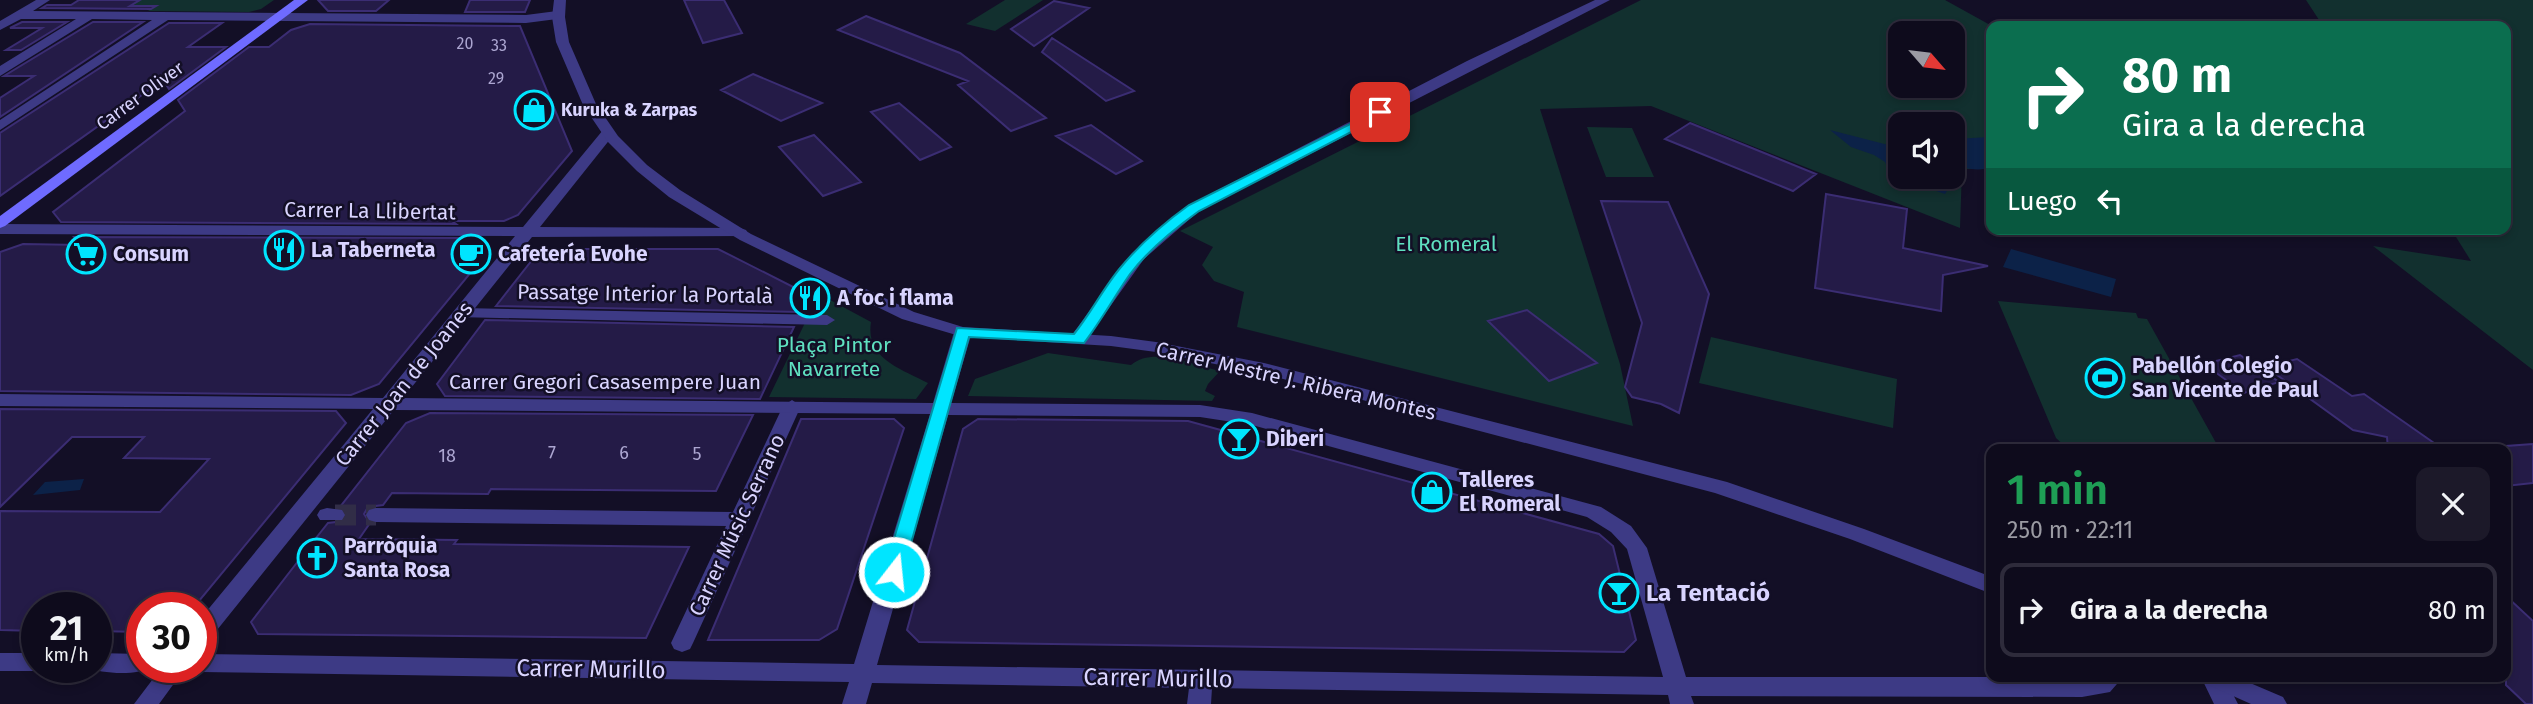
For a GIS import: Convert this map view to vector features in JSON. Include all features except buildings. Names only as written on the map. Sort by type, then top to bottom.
[{"type":"main road","name":"Carrer Oliver","points":[[0,223],[302,0]]},
{"type":"street","points":[[0,26],[44,0]]},
{"type":"street","name":"Carrer Mestre J. Ribera Montes","points":[[560,0],[557,15],[561,39],[578,84],[608,133],[646,172],[673,195],[740,233],[901,314],[931,325],[963,332],[1156,347],[1264,369],[1720,487],[1857,534],[1986,584]]},
{"type":"street","points":[[1078,339],[1138,256],[1194,208],[1604,0]]},
{"type":"street","points":[[18,15],[526,19],[557,15]]},
{"type":"street","points":[[0,72],[89,16]]},
{"type":"street","points":[[0,126],[167,16]]},
{"type":"street","name":"Carrer Joan de Joanes","points":[[217,614],[608,133]]},
{"type":"street","name":"Carrer La Llibertat","points":[[0,229],[526,234],[740,233]]},
{"type":"street","name":"Passatge Interior la Portalà","points":[[462,313],[827,320]]},
{"type":"street","points":[[854,704],[963,332]]},
{"type":"street","name":"Carrer Gregori Casasempere Juan","points":[[0,400],[942,407],[1200,411],[1252,419],[1594,512],[1618,526],[1630,536],[1637,548],[1679,695]]},
{"type":"street","name":"Carrer Músic Serrano","points":[[682,643],[792,406]]},
{"type":"street","points":[[376,515],[741,519]]},
{"type":"street","points":[[0,662],[21,662]]},
{"type":"street","name":"Carrer Murillo","points":[[217,663],[1201,678],[1679,695],[2082,688],[2106,682]]},
{"type":"street","points":[[1199,704],[1201,678]]},
{"type":"street","points":[[2215,682],[2226,704]]},
{"type":"street","points":[[2224,682],[2275,704]]},
{"type":"street","points":[[146,704],[162,683]]},
{"type":"green space","points":[[140,0],[274,0],[261,9],[249,12],[148,11],[154,7],[130,6]]},
{"type":"green space","points":[[1005,0],[1043,0],[995,31],[966,24]]},
{"type":"green space","name":"El Romeral","points":[[1641,0],[1945,0],[1986,23],[1986,169],[1965,169],[1965,112],[1888,112],[1888,189],[1961,189],[1960,228],[1651,106],[1540,109],[1620,364],[1633,426],[1237,327],[1244,292],[1214,281],[1202,265],[1213,247],[1180,231]]},
{"type":"green space","points":[[2306,0],[2533,0],[2533,370],[2373,246],[2471,261],[2455,235],[2511,235],[2511,21],[2320,21]]},
{"type":"green space","points":[[1587,127],[1632,128],[1654,177],[1606,177]]},
{"type":"green space","name":"Plaça Pintor Navarrete","points":[[819,294],[871,322],[871,335],[880,354],[897,367],[928,383],[916,399],[769,397]]},
{"type":"green space","name":"Pabellón Colegio San Vicente de Paul","points":[[1998,301],[2136,313],[2138,318],[2147,319],[2217,444],[2062,444],[2056,438]]},
{"type":"green space","points":[[1711,337],[1897,379],[1893,428],[1699,383]]},
{"type":"green space","points":[[1048,353],[1131,365],[1151,357],[1162,357],[1220,371],[1205,391],[1215,396],[1212,401],[968,396],[975,379]]},
{"type":"water","points":[[1830,130],[1888,145],[1888,169],[1885,162],[1874,155],[1851,147]]},
{"type":"water","points":[[1986,137],[1986,168],[1967,168],[1965,138]]},
{"type":"water","points":[[1931,189],[1948,189],[1945,194]]},
{"type":"water","points":[[2011,249],[2116,279],[2111,297],[2003,267]]},
{"type":"water","points":[[84,479],[80,490],[33,495],[45,482]]},
{"type":"tunnel","points":[[335,515],[376,515]]},
{"type":"place","name":"Kuruka & Zarpas","points":[[534,110]]},
{"type":"place","name":"La Taberneta","points":[[284,250]]},
{"type":"place","name":"Consum","points":[[86,254]]},
{"type":"place","name":"Cafetería Evohe","points":[[471,254]]},
{"type":"place","name":"A foc i flama","points":[[810,298]]},
{"type":"place","name":"Pabellón Colegio San Vicente de Paul","points":[[2105,378]]},
{"type":"place","name":"Diberi","points":[[1239,439]]},
{"type":"place","name":"Talleres El Romeral","points":[[1432,492]]},
{"type":"place","name":"Parròquia Santa Rosa","points":[[317,558]]},
{"type":"place","name":"La Tentació","points":[[1619,593]]},
{"type":"route","points":[[894,572],[963,332],[1078,339],[1138,256],[1174,223],[1194,208],[1380,112]]}]
